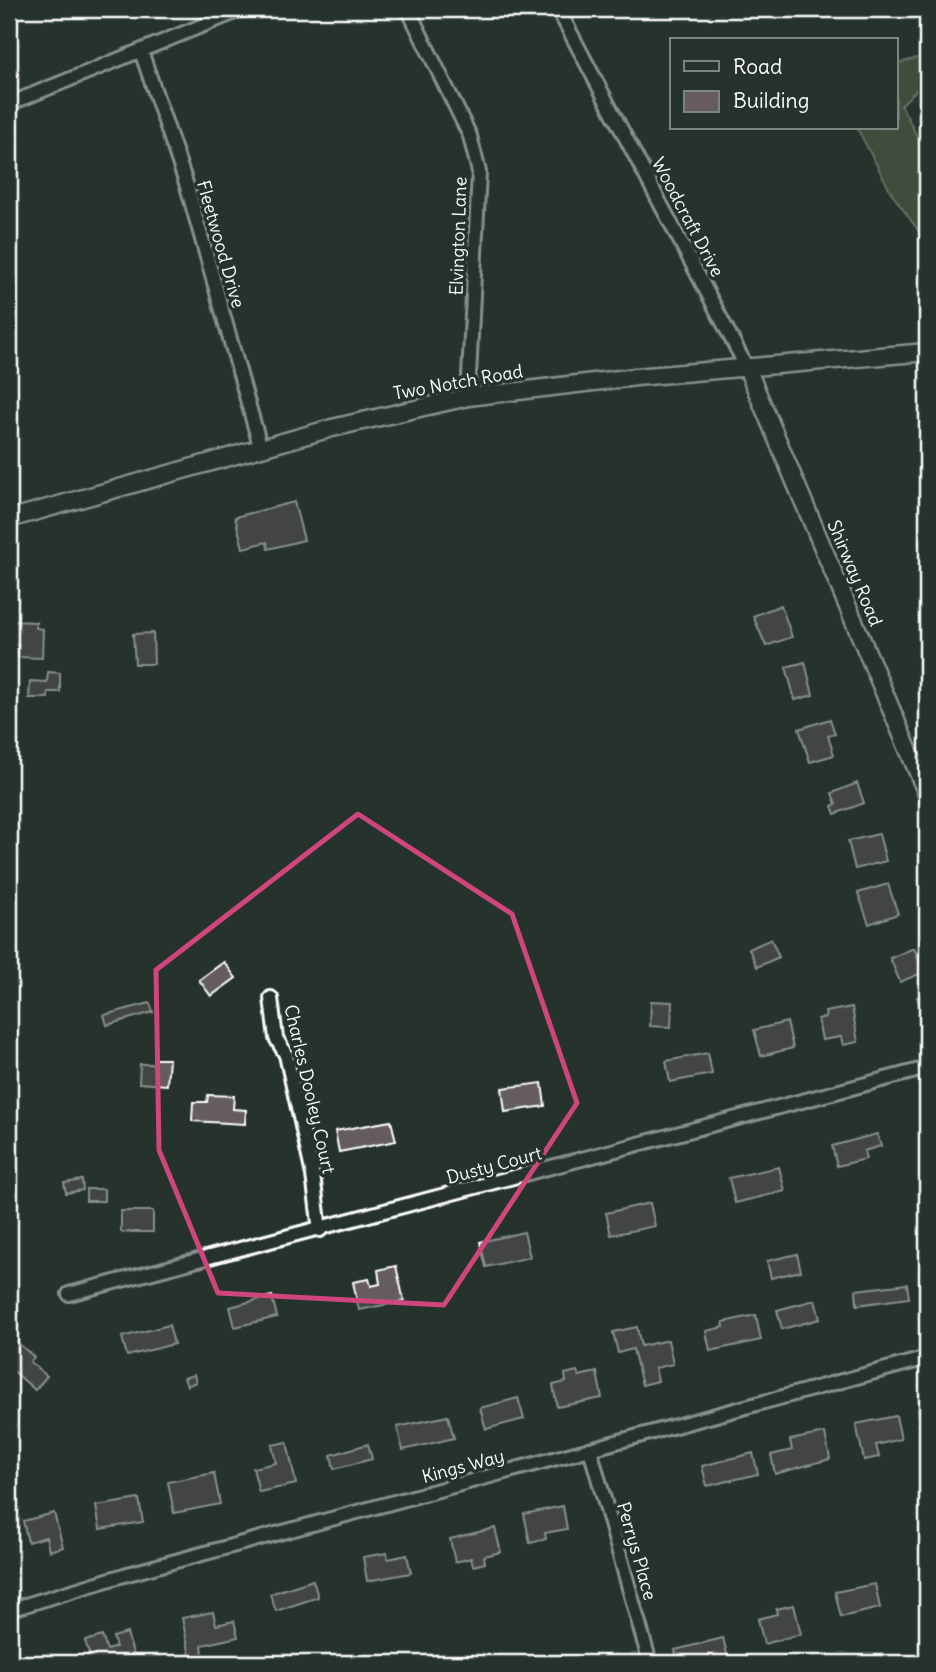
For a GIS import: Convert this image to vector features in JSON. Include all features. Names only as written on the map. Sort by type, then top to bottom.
[{"type":"street","points":[[9,104],[243,9]]},
{"type":"street","name":"Elvington Lane","points":[[408,9],[470,136],[479,172],[468,397]]},
{"type":"street","name":"Woodcraft Drive","points":[[558,9],[747,368]]},
{"type":"street","name":"Fleetwood Drive","points":[[141,51],[183,174],[261,449]]},
{"type":"street","name":"Two Notch Road","points":[[9,519],[406,409],[468,397],[927,352]]},
{"type":"street","name":"Shirway Road","points":[[747,368],[927,794]]},
{"type":"street","name":"Charles Dooley Court","points":[[271,998],[276,1038],[288,1065],[313,1174],[320,1230]]},
{"type":"street","name":"Dusty Court","points":[[69,1294],[927,1068]]},
{"type":"street","name":"Kings Way","points":[[9,1610],[927,1358]]},
{"type":"street","name":"Perrys Place","points":[[590,1449],[650,1663]]},
{"type":"street","points":[[921,1663],[927,1662]]},
{"type":"highlighted area","points":[[358,814],[512,914],[577,1103],[444,1305],[218,1293],[159,1150],[156,970]]},
{"type":"green space","points":[[927,55],[927,80],[901,105],[927,155],[927,232],[923,237],[892,194],[858,130],[898,130],[898,63]]},
{"type":"building","points":[[294,502],[304,540],[268,549],[267,542],[243,548],[235,517]]},
{"type":"building","points":[[781,605],[792,637],[766,646],[753,616]]},
{"type":"building","points":[[11,621],[36,622],[36,628],[43,629],[42,658],[18,657],[18,645],[9,644]]},
{"type":"building","points":[[153,633],[154,664],[135,664],[133,634]]},
{"type":"building","points":[[805,662],[813,695],[795,700],[786,667]]},
{"type":"building","points":[[48,672],[60,673],[60,692],[48,692],[48,698],[29,698],[30,681],[47,682]]},
{"type":"building","points":[[830,719],[835,734],[828,736],[834,755],[810,762],[799,729]]},
{"type":"building","points":[[857,783],[864,803],[835,814],[832,806],[836,804],[832,793]]},
{"type":"building","points":[[879,834],[886,861],[855,869],[848,841]]},
{"type":"building","points":[[888,884],[898,914],[869,924],[858,893]]},
{"type":"building","points":[[771,939],[779,957],[757,967],[749,949]]},
{"type":"building","points":[[914,948],[924,972],[900,982],[890,958]]},
{"type":"building","points":[[224,962],[236,978],[211,996],[199,980]]},
{"type":"building","points":[[927,993],[927,1029],[917,997]]},
{"type":"building","points":[[651,1001],[672,1002],[671,1027],[650,1026]]},
{"type":"building","points":[[150,1003],[153,1012],[107,1025],[104,1015]]},
{"type":"building","points":[[852,1007],[858,1042],[843,1045],[841,1037],[822,1040],[818,1019],[826,1017],[825,1012]]},
{"type":"building","points":[[787,1022],[793,1048],[761,1056],[754,1030]]},
{"type":"building","points":[[708,1053],[712,1074],[670,1082],[666,1061]]},
{"type":"building","points":[[154,1059],[169,1059],[167,1085],[139,1083],[140,1064],[154,1064]]},
{"type":"building","points":[[542,1083],[545,1106],[505,1112],[502,1088]]},
{"type":"building","points":[[208,1095],[234,1096],[233,1109],[246,1110],[245,1124],[192,1121],[193,1102],[207,1102]]},
{"type":"building","points":[[391,1121],[396,1141],[339,1152],[335,1131]]},
{"type":"building","points":[[877,1134],[881,1146],[864,1151],[866,1159],[837,1166],[832,1146]]},
{"type":"building","points":[[779,1167],[785,1191],[735,1203],[729,1178]]},
{"type":"building","points":[[82,1180],[83,1190],[66,1193],[64,1183]]},
{"type":"building","points":[[86,1189],[104,1189],[104,1201],[86,1201]]},
{"type":"building","points":[[650,1203],[655,1226],[611,1235],[606,1213]]},
{"type":"building","points":[[121,1211],[153,1211],[153,1232],[121,1232]]},
{"type":"building","points":[[524,1232],[530,1257],[486,1267],[480,1242]]},
{"type":"building","points":[[797,1254],[801,1271],[771,1278],[767,1261]]},
{"type":"building","points":[[396,1266],[404,1301],[359,1310],[353,1282],[369,1279],[371,1286],[380,1284],[378,1270]]},
{"type":"building","points":[[907,1284],[909,1298],[857,1305],[856,1290]]},
{"type":"building","points":[[272,1296],[277,1317],[235,1327],[230,1307]]},
{"type":"building","points":[[815,1300],[820,1319],[782,1329],[777,1310]]},
{"type":"building","points":[[756,1315],[761,1340],[710,1351],[706,1331],[724,1327],[723,1322]]},
{"type":"building","points":[[169,1325],[174,1344],[127,1356],[122,1337]]},
{"type":"building","points":[[637,1327],[641,1346],[668,1340],[673,1364],[655,1368],[658,1381],[642,1385],[633,1349],[618,1353],[613,1332]]},
{"type":"building","points":[[9,1335],[34,1357],[30,1362],[47,1376],[35,1390],[9,1367]]},
{"type":"building","points":[[577,1371],[579,1376],[597,1372],[602,1398],[557,1407],[553,1385],[566,1382],[565,1374]]},
{"type":"building","points":[[194,1375],[196,1382],[187,1386],[184,1378]]},
{"type":"building","points":[[518,1398],[524,1419],[486,1429],[480,1408]]},
{"type":"building","points":[[927,1407],[927,1437],[925,1438],[918,1409]]},
{"type":"building","points":[[448,1416],[454,1438],[403,1450],[397,1427]]},
{"type":"building","points":[[896,1416],[901,1439],[876,1445],[879,1457],[864,1460],[856,1424]]},
{"type":"building","points":[[825,1433],[830,1459],[775,1474],[771,1455],[792,1450],[790,1440]]},
{"type":"building","points":[[287,1442],[296,1484],[259,1492],[253,1468],[276,1463],[272,1445]]},
{"type":"building","points":[[368,1444],[372,1459],[334,1469],[331,1455]]},
{"type":"building","points":[[753,1453],[758,1474],[707,1486],[702,1466]]},
{"type":"building","points":[[214,1473],[220,1504],[174,1513],[168,1482]]},
{"type":"building","points":[[139,1499],[143,1522],[100,1529],[96,1506]]},
{"type":"building","points":[[563,1506],[567,1529],[545,1533],[546,1539],[530,1543],[524,1514]]},
{"type":"building","points":[[54,1513],[63,1547],[49,1551],[46,1537],[28,1542],[23,1521]]},
{"type":"building","points":[[495,1528],[501,1552],[484,1556],[485,1563],[473,1566],[471,1558],[455,1562],[450,1539]]},
{"type":"building","points":[[387,1553],[388,1559],[407,1555],[411,1573],[367,1581],[363,1557]]},
{"type":"building","points":[[313,1580],[318,1597],[276,1611],[270,1594]]},
{"type":"building","points":[[875,1584],[880,1608],[841,1617],[835,1592]]},
{"type":"building","points":[[794,1605],[801,1634],[764,1644],[758,1619],[777,1614],[776,1609]]},
{"type":"building","points":[[213,1612],[216,1625],[234,1621],[238,1637],[202,1645],[203,1653],[190,1656],[182,1618]]},
{"type":"building","points":[[127,1633],[135,1660],[92,1663],[85,1641],[102,1636],[107,1650],[116,1647],[113,1637]]},
{"type":"building","points":[[723,1638],[729,1662],[678,1663],[675,1650]]},
{"type":"building","points":[[47,1654],[50,1663],[23,1663]]}]
